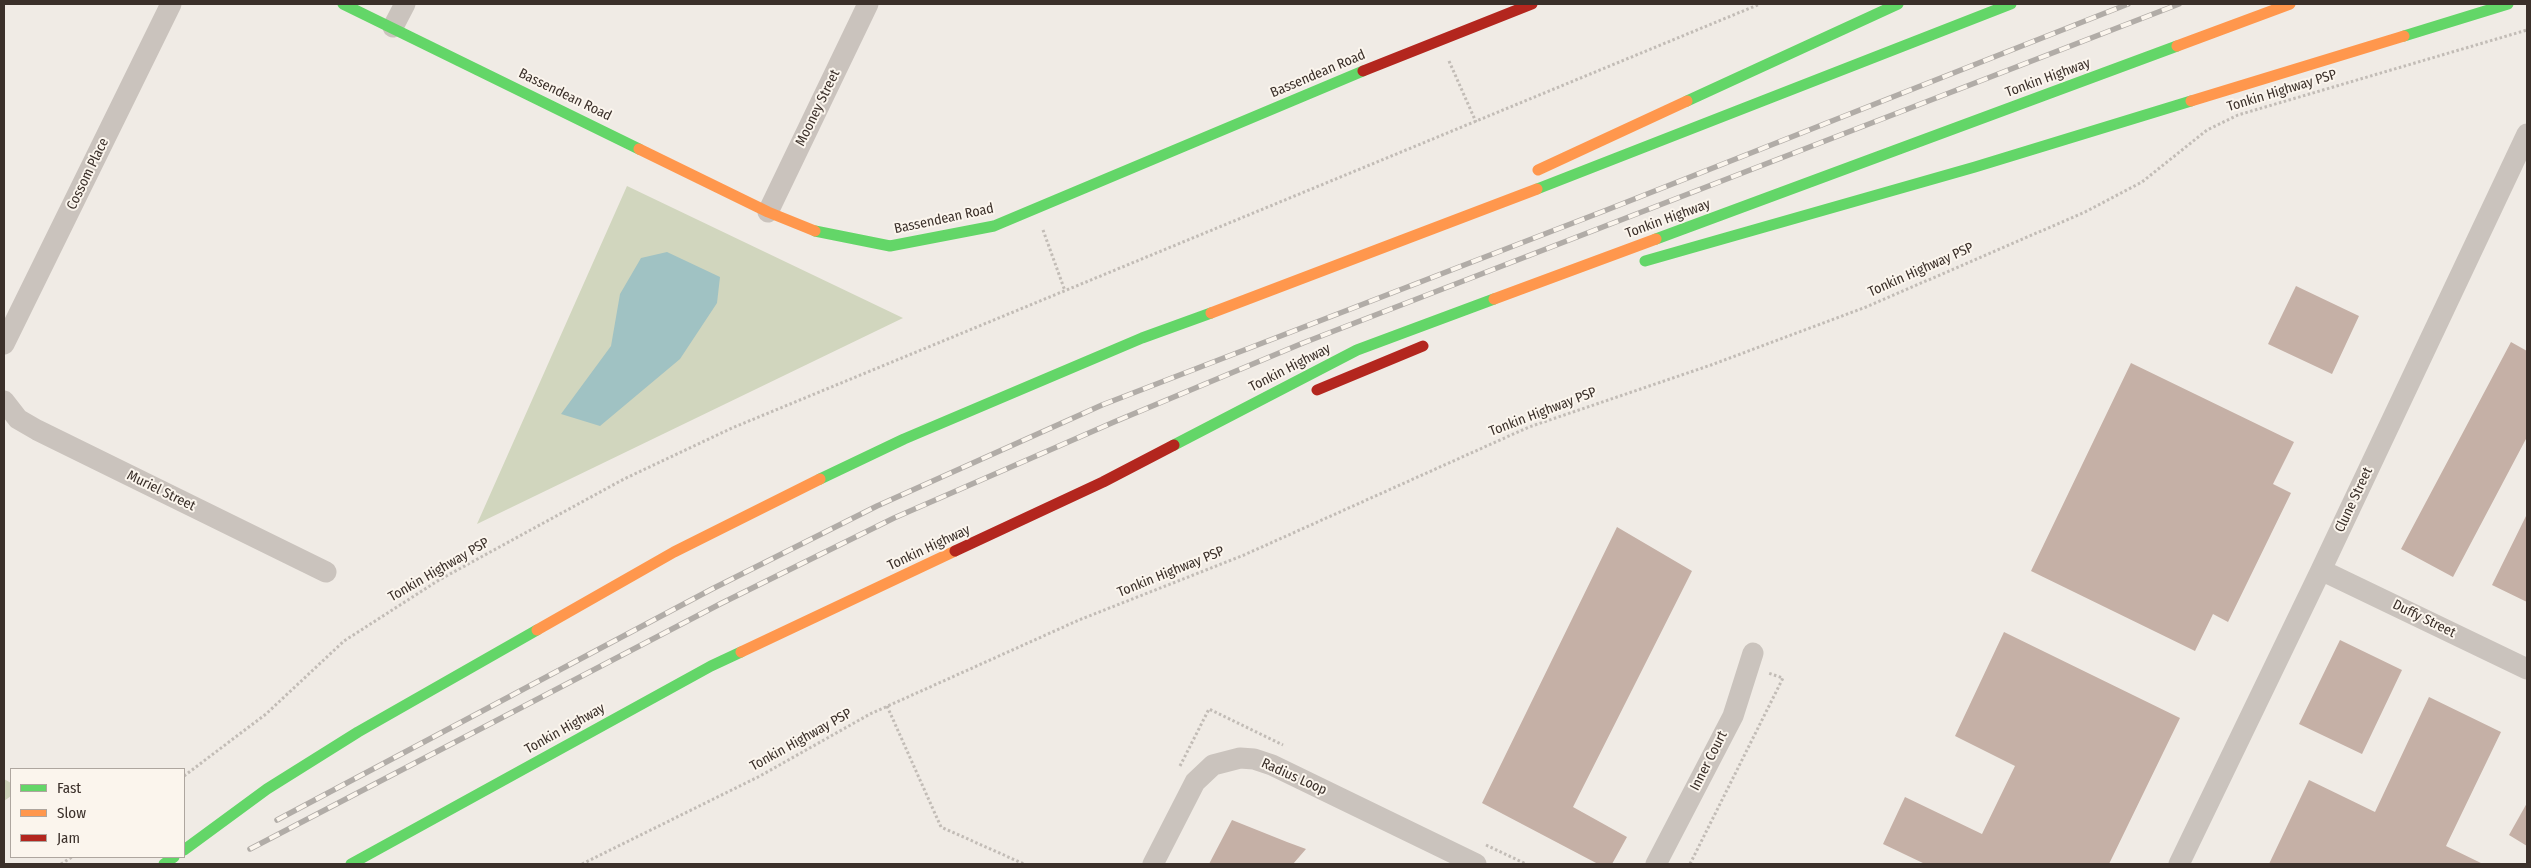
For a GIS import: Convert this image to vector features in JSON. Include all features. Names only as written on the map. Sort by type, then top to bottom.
[{"type":"main road","name":"Bassendean Road","points":[[343,4],[768,212],[822,234],[890,246],[994,226],[1440,39],[1532,4]]},
{"type":"main road","points":[[1528,174],[1898,4]]},
{"type":"main road","points":[[185,849],[267,790],[358,732],[674,552],[770,503],[904,439],[1142,338],[1315,275],[2011,4]]},
{"type":"main road","name":"Tonkin Highway","points":[[351,864],[711,666],[1103,482],[1357,350],[2290,4]]},
{"type":"main road","points":[[1635,264],[1975,167],[2508,4]]},
{"type":"main road","points":[[1315,275],[1475,199]]},
{"type":"main road","points":[[1302,396],[1438,340]]},
{"type":"main road","points":[[1103,482],[1257,416]]},
{"type":"street","name":"Cossom Place","points":[[4,344],[171,4]]},
{"type":"street","points":[[393,27],[405,4]]},
{"type":"street","name":"Mooney Street","points":[[768,212],[868,4]]},
{"type":"street","name":"Clune Street","points":[[2179,864],[2322,570],[2527,134]]},
{"type":"street","name":"Muriel Street","points":[[4,401],[18,419],[37,430],[326,572]]},
{"type":"street","name":"Duffy Street","points":[[2322,570],[2527,669]]},
{"type":"street","name":"Inner Court","points":[[1656,864],[1733,716],[1751,660]]},
{"type":"street","name":"Radius Loop","points":[[1152,864],[1195,782],[1212,766],[1240,758],[1272,765],[1476,864]]},
{"type":"path","name":"Tonkin Highway PSP","points":[[185,775],[266,714],[344,641],[438,580],[624,479],[732,428],[1760,4]]},
{"type":"path","name":"Tonkin Highway PSP","points":[[582,864],[760,776],[887,706],[1079,620],[1244,555],[1529,427],[1711,365],[1866,307],[2085,212],[2142,182],[2207,130],[2238,115],[2527,30]]},
{"type":"path","points":[[1440,39],[1476,122]]},
{"type":"path","points":[[1035,209],[1065,291]]},
{"type":"path","points":[[1690,864],[1783,678],[1751,660]]},
{"type":"path","points":[[887,706],[941,827],[1024,864]]},
{"type":"green space","points":[[627,186],[903,318],[477,524]]},
{"type":"green space","points":[[4,779],[10,782],[10,797],[4,801]]},
{"type":"water","points":[[667,252],[720,277],[717,303],[680,359],[600,426],[561,414],[611,346],[620,294],[641,258]]},
{"type":"building","points":[[2296,286],[2359,316],[2332,374],[2268,344]]},
{"type":"building","points":[[2511,342],[2527,351],[2527,437],[2453,577],[2401,549]]},
{"type":"building","points":[[2131,363],[2294,442],[2273,484],[2291,493],[2228,622],[2213,614],[2195,651],[2031,571]]},
{"type":"building","points":[[2527,514],[2527,602],[2492,585]]},
{"type":"building","points":[[1617,527],[1692,571],[1573,807],[1627,837],[1612,864],[1598,864],[1482,803]]},
{"type":"building","points":[[2004,632],[2180,718],[2109,864],[1925,864],[1883,844],[1905,797],[1982,834],[2015,766],[1955,736]]},
{"type":"building","points":[[2340,640],[2402,670],[2362,754],[2299,724]]},
{"type":"building","points":[[2429,697],[2501,732],[2446,846],[2483,864],[2269,864],[2309,780],[2375,812]]},
{"type":"building","points":[[2527,803],[2527,846],[2509,835]]},
{"type":"building","points":[[1232,820],[1306,849],[1293,864],[1209,864]]},
{"type":"railway","points":[[277,820],[712,589],[877,506],[1102,405],[1604,211],[2128,4]]},
{"type":"railway","points":[[250,849],[720,604],[894,518],[1114,422],[1303,343],[2179,4]]},
{"type":"traffic: fast","points":[[343,4],[639,149]]},
{"type":"traffic: fast","points":[[1687,101],[1898,4]]},
{"type":"traffic: fast","points":[[1537,189],[2011,4]]},
{"type":"traffic: fast","points":[[2404,36],[2508,4]]},
{"type":"traffic: fast","points":[[1656,239],[2177,46]]},
{"type":"traffic: fast","points":[[815,231],[890,246],[994,226],[1363,71]]},
{"type":"traffic: fast","points":[[1645,261],[1975,167],[2191,101]]},
{"type":"traffic: fast","points":[[1174,445],[1357,350],[1494,299]]},
{"type":"traffic: fast","points":[[820,479],[904,439],[1142,338],[1211,313]]},
{"type":"traffic: fast","points":[[185,849],[267,789],[358,732],[537,630]]},
{"type":"traffic: fast","points":[[351,864],[711,666],[741,652]]},
{"type":"traffic: fast","points":[[164,864],[173,858]]},
{"type":"traffic: slow","points":[[2177,46],[2290,4]]},
{"type":"traffic: slow","points":[[2191,101],[2404,36]]},
{"type":"traffic: slow","points":[[1538,170],[1687,101]]},
{"type":"traffic: slow","points":[[639,149],[768,212],[815,231]]},
{"type":"traffic: slow","points":[[1211,313],[1537,189]]},
{"type":"traffic: slow","points":[[1494,299],[1656,239]]},
{"type":"traffic: slow","points":[[537,630],[674,552],[820,479]]},
{"type":"traffic: slow","points":[[741,652],[955,551]]},
{"type":"traffic: jam","points":[[1363,71],[1532,4]]},
{"type":"traffic: jam","points":[[1317,390],[1423,346]]},
{"type":"traffic: jam","points":[[955,551],[1103,482],[1174,445]]}]
